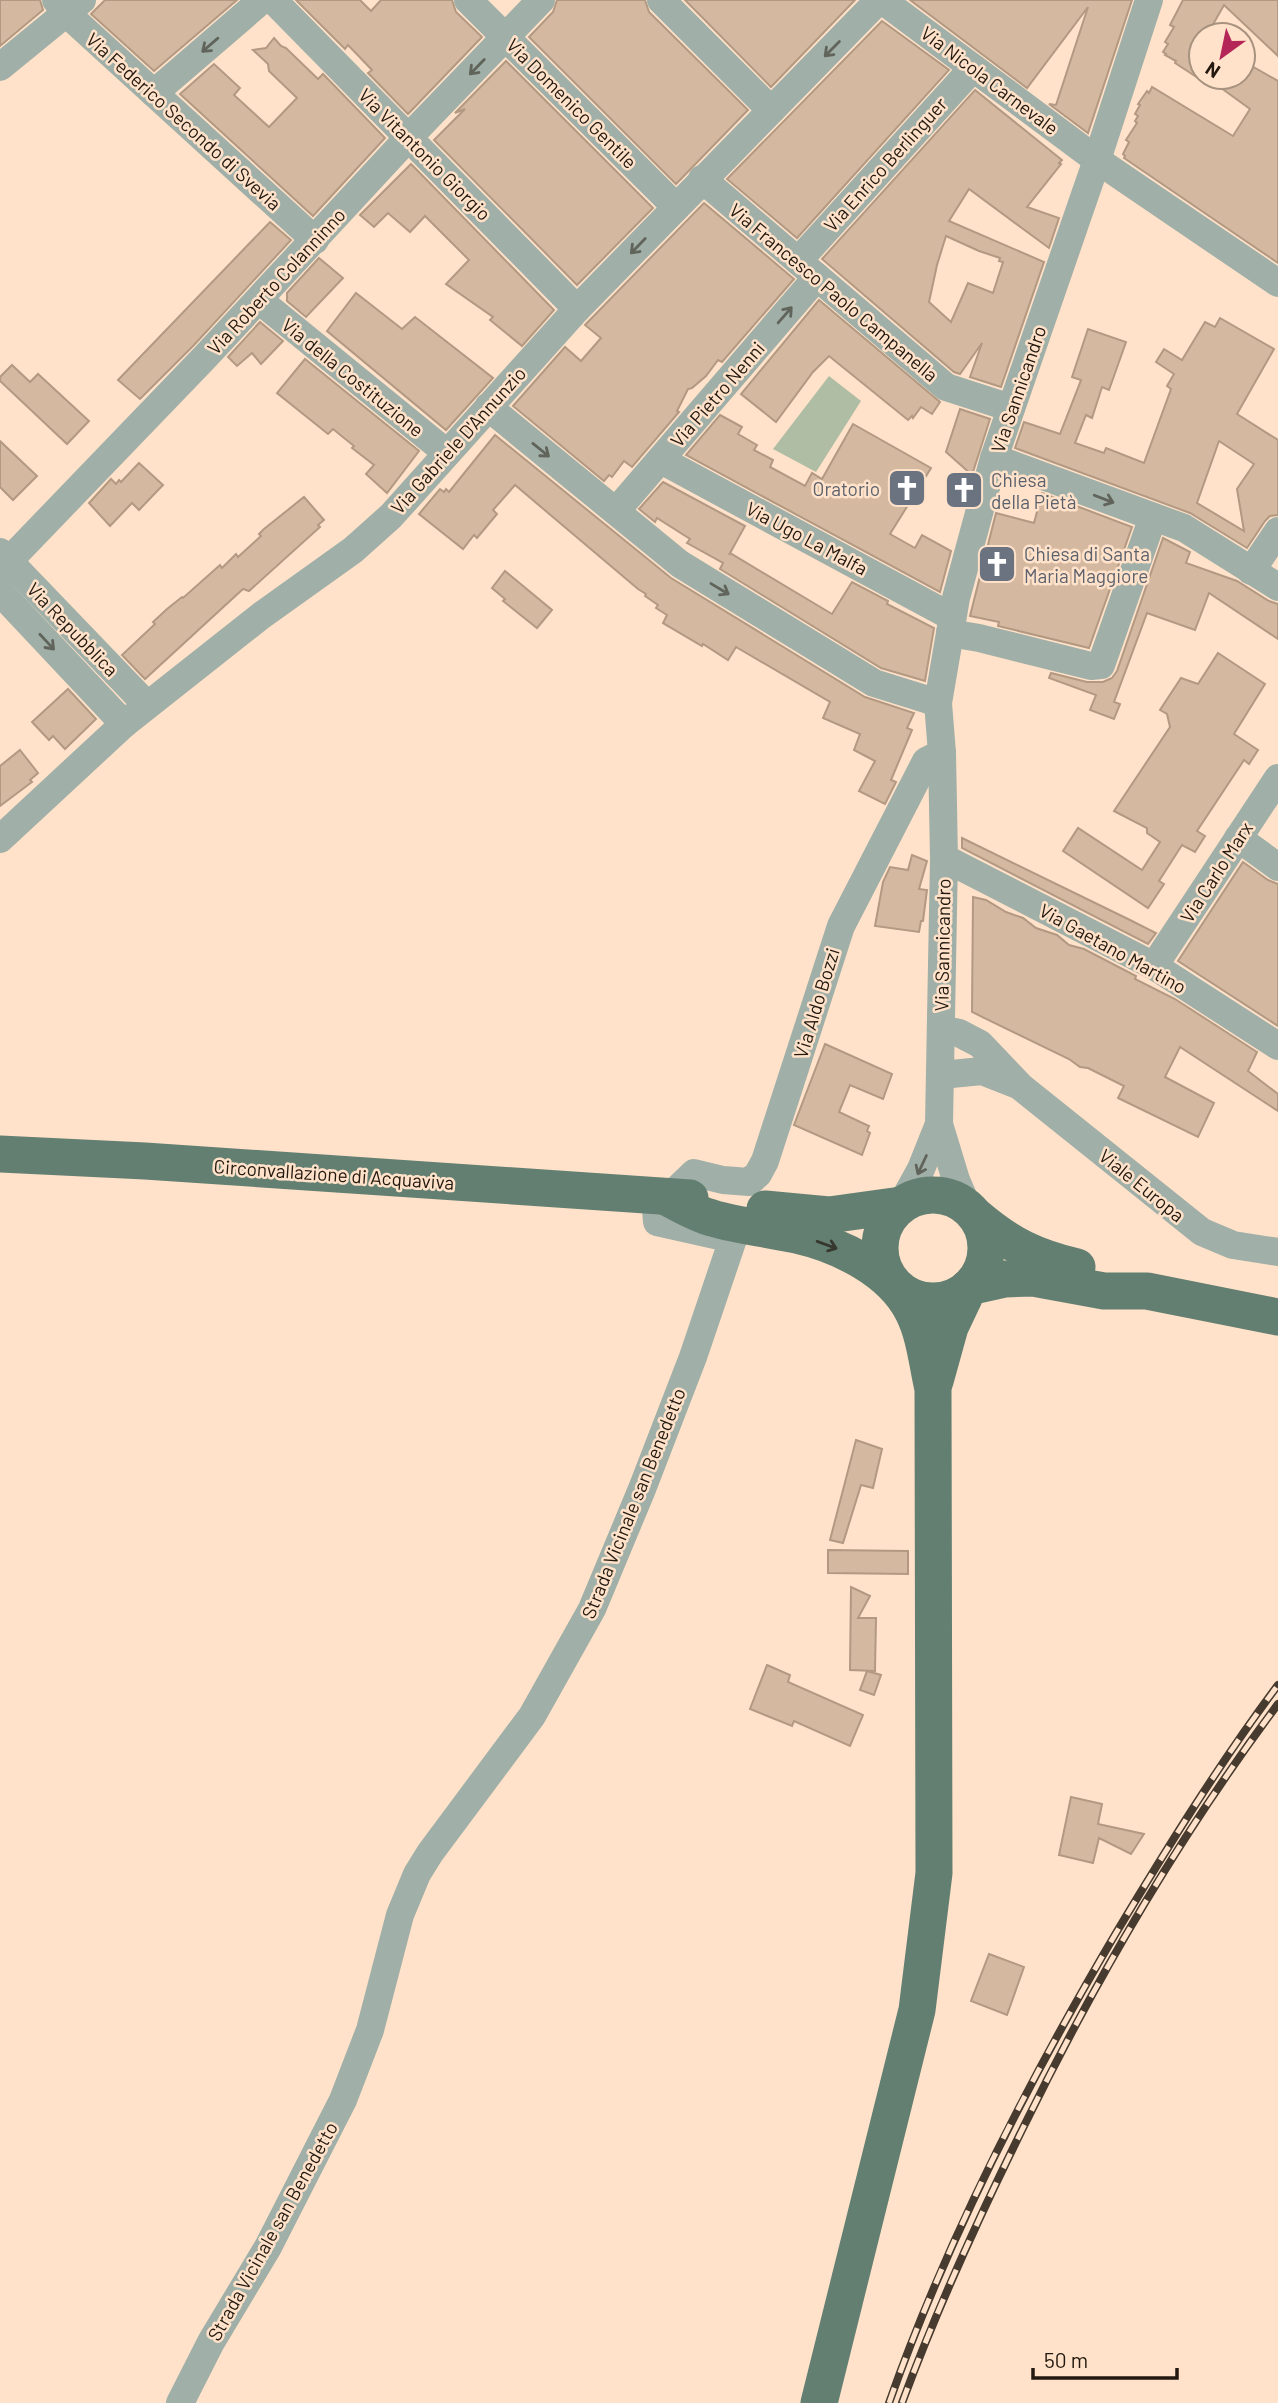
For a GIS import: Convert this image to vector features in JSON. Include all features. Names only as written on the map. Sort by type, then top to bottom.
[{"type":"main road","name":"Circonvallazione di Acquaviva","points":[[0,1154],[158,1162],[662,1198],[712,1199],[780,1212],[830,1215],[901,1205]]},
{"type":"main road","points":[[819,2403],[917,2010],[934,1874],[933,1389],[920,1328],[912,1310],[888,1275],[882,1261],[880,1245],[887,1223],[901,1205],[918,1197],[935,1194],[953,1198],[1004,1239],[1035,1256],[1111,1274],[1147,1291]]},
{"type":"main road","points":[[662,1198],[710,1218],[800,1236],[842,1251],[872,1266],[898,1287],[919,1298],[942,1300],[956,1296],[969,1287],[1005,1279],[1033,1278],[1104,1291],[1147,1291],[1278,1317]]},
{"type":"main road","points":[[933,1389],[950,1327],[969,1287],[979,1275],[986,1254],[984,1231],[973,1212]]},
{"type":"street","points":[[154,93],[262,0]]},
{"type":"street","name":"Via Vitantonio Giorgio","points":[[273,0],[577,309]]},
{"type":"street","name":"Via Domenico Gentile","points":[[468,0],[676,206]]},
{"type":"street","name":"Via Roberto Colanninno","points":[[3,561],[259,300],[408,138],[541,0]]},
{"type":"street","points":[[661,0],[771,110]]},
{"type":"street","name":"Via Gabriele D'Annunzio","points":[[0,839],[147,705],[262,615],[353,550],[391,516],[577,309],[881,0]]},
{"type":"street","name":"Via Nicola Carnevale","points":[[881,0],[1097,160],[1278,283]]},
{"type":"street","name":"Via Sannicandro","points":[[939,1124],[944,858],[938,702],[951,625],[994,458],[1149,0]]},
{"type":"street","points":[[0,66],[68,4]]},
{"type":"street","name":"Via Federico Secondo di Svevia","points":[[68,4],[154,93],[315,240]]},
{"type":"street","name":"Via Enrico Berlinguer","points":[[808,269],[973,68]]},
{"type":"street","name":"Via Francesco Paolo Campanella","points":[[702,179],[946,387],[1012,408]]},
{"type":"street","name":"Via Pietro Nenni","points":[[616,511],[661,460],[808,269]]},
{"type":"street","name":"Via della Costituzione","points":[[259,300],[447,453]]},
{"type":"street","points":[[488,407],[680,564],[874,683],[938,702]]},
{"type":"street","points":[[994,458],[1184,528],[1278,587]]},
{"type":"street","name":"Via Ugo La Malfa","points":[[661,460],[951,625],[979,638],[1091,666],[1101,665],[1153,517]]},
{"type":"street","points":[[1251,570],[1278,531]]},
{"type":"street","name":"Via Repubblica","points":[[3,561],[147,705]]},
{"type":"street","name":"Via Repubblica","points":[[0,592],[124,724]]},
{"type":"street","name":"Via Aldo Bozzi","points":[[662,1198],[694,1173],[723,1180],[749,1182],[758,1174],[765,1161],[841,926],[926,761],[942,753]]},
{"type":"street","name":"Via Carlo Marx","points":[[1154,966],[1278,778]]},
{"type":"street","points":[[1237,838],[1278,867]]},
{"type":"street","name":"Via Gaetano Martino","points":[[944,858],[1154,966],[1278,1046]]},
{"type":"street","name":"Viale Europa","points":[[941,1029],[959,1033],[980,1044],[1021,1087],[1202,1232],[1233,1245],[1278,1252]]},
{"type":"street","name":"Viale Europa","points":[[941,1075],[982,1071],[1021,1087]]},
{"type":"street","points":[[901,1205],[921,1169],[939,1124]]},
{"type":"street","points":[[939,1124],[956,1180],[973,1212]]},
{"type":"street","name":"Strada Vicinale san Benedetto","points":[[180,2403],[211,2342],[268,2247],[343,2100],[370,2030],[400,1915],[417,1874],[532,1716],[592,1609],[642,1489],[693,1357],[733,1239],[657,1222],[662,1198]]},
{"type":"green space","points":[[829,376],[861,401],[816,472],[773,449]]},
{"type":"building","points":[[0,0],[40,0],[43,10],[0,46]]},
{"type":"building","points":[[105,0],[237,0],[154,71],[91,14]]},
{"type":"building","points":[[296,0],[360,0],[371,11],[381,0],[452,0],[456,12],[482,37],[408,114],[368,73],[372,70],[348,45],[345,49]]},
{"type":"building","points":[[557,0],[645,0],[649,12],[748,110],[676,184],[529,37],[553,12]]},
{"type":"building","points":[[685,0],[855,0],[771,87]]},
{"type":"building","points":[[910,0],[1132,0],[1088,133],[1049,104],[1056,105],[1088,7],[1027,88]]},
{"type":"building","points":[[1183,0],[1278,0],[1278,56],[1257,36],[1257,21],[1241,21],[1224,5],[1215,21],[1187,21],[1187,71],[1163,52],[1168,44],[1165,42],[1174,27],[1170,25]]},
{"type":"building","points":[[882,21],[949,70],[797,238],[727,179]]},
{"type":"building","points":[[274,38],[318,79],[323,74],[385,138],[313,216],[180,94],[214,64],[240,88],[234,95],[269,127],[297,98],[269,71],[268,64],[253,50],[266,48]]},
{"type":"building","points":[[506,61],[653,208],[577,285],[434,140],[465,109],[455,113]]},
{"type":"building","points":[[1257,69],[1278,81],[1278,263],[1124,158],[1123,154],[1129,142],[1126,140],[1137,123],[1135,121],[1138,116],[1135,114],[1140,105],[1138,104],[1152,87],[1233,136],[1250,109],[1225,91],[1257,91]]},
{"type":"building","points":[[975,90],[1062,160],[1027,207],[1059,218],[1049,248],[969,189],[949,221],[1044,262],[1001,387],[970,377],[982,343],[960,374],[954,372],[822,259]],"holes":[[[946,236],[1000,258],[999,261],[1003,262],[993,293],[968,283],[951,322],[929,302]]]},
{"type":"building","points":[[411,164],[554,310],[522,346],[490,320],[493,317],[446,284],[469,260],[425,216],[410,232],[388,213],[374,227],[360,215]]},
{"type":"building","points":[[704,203],[794,279],[722,362],[718,360],[706,376],[688,389],[677,411],[679,412],[632,467],[624,461],[612,477],[609,475],[604,481],[513,406],[565,347],[581,361],[601,338],[585,325]]},
{"type":"building","points":[[270,222],[291,240],[140,399],[118,380]]},
{"type":"building","points":[[319,258],[343,278],[306,317],[287,301],[287,293]]},
{"type":"building","points":[[356,293],[402,329],[415,317],[493,378],[446,430],[327,331]]},
{"type":"building","points":[[819,300],[940,402],[932,414],[921,407],[913,418],[912,416],[908,420],[829,356],[813,372],[776,422],[741,394]]},
{"type":"building","points":[[1220,318],[1274,349],[1237,414],[1278,440],[1278,515],[1270,516],[1265,521],[1247,548],[1190,513],[1015,448],[1024,422],[1060,434],[1081,380],[1072,377],[1088,329],[1126,342],[1109,390],[1102,387],[1092,418],[1086,415],[1075,443],[1104,453],[1106,448],[1144,463],[1171,389],[1167,386],[1174,374],[1156,362],[1164,349],[1182,360],[1205,322],[1215,327]],"holes":[[[1219,441],[1254,464],[1237,489],[1244,531],[1197,503]]]},
{"type":"building","points":[[260,322],[283,341],[261,364],[252,353],[237,366],[228,357]]},
{"type":"building","points":[[305,359],[419,451],[387,493],[366,474],[374,465],[352,448],[354,446],[333,429],[328,434],[277,393]]},
{"type":"building","points":[[12,365],[30,382],[38,374],[89,421],[67,444],[0,381],[0,377]]},
{"type":"building","points":[[960,409],[990,419],[972,475],[946,452]]},
{"type":"building","points":[[720,415],[742,427],[738,434],[757,445],[754,450],[773,460],[770,467],[805,486],[812,473],[822,479],[853,424],[931,468],[890,534],[915,548],[922,535],[951,551],[940,592],[686,455]]},
{"type":"building","points":[[495,435],[671,578],[865,697],[914,713],[907,728],[912,730],[891,780],[896,782],[885,804],[859,791],[875,761],[854,750],[860,734],[823,718],[830,702],[736,647],[728,660],[663,623],[667,615],[656,608],[658,605],[515,485],[493,510],[497,514],[477,538],[474,535],[463,549],[419,514],[440,489],[449,492]]},
{"type":"building","points":[[0,441],[37,476],[13,500],[0,487]]},
{"type":"building","points":[[139,463],[163,485],[139,510],[132,503],[110,526],[89,503],[111,479],[116,484],[119,480],[121,482]]},
{"type":"building","points":[[663,482],[745,526],[730,553],[832,614],[852,582],[934,628],[925,681],[881,668],[720,569],[723,563],[687,543],[690,539],[657,518],[655,522],[639,509]]},
{"type":"building","points":[[1042,493],[1132,527],[1089,648],[998,626],[999,622],[970,616],[996,513],[1034,523]]},
{"type":"building","points":[[304,497],[324,520],[318,525],[320,527],[249,591],[243,589],[145,679],[122,655],[167,609],[220,565],[222,568],[236,554],[238,557],[261,536],[259,534],[264,529]]},
{"type":"building","points":[[1163,538],[1190,552],[1186,563],[1237,581],[1278,604],[1278,639],[1209,593],[1195,630],[1147,613],[1114,702],[1120,704],[1114,719],[1090,710],[1096,695],[1049,678],[1051,673],[1087,682],[1103,682],[1112,678],[1117,671]]},
{"type":"building","points":[[505,571],[552,610],[537,628],[503,601],[505,599],[492,588]]},
{"type":"building","points":[[1218,653],[1265,684],[1234,734],[1258,750],[1249,764],[1244,760],[1197,831],[1205,836],[1195,852],[1182,845],[1159,881],[1164,884],[1148,908],[1063,851],[1078,828],[1142,870],[1160,842],[1147,833],[1147,828],[1114,811],[1170,727],[1167,714],[1160,710],[1181,678],[1198,684]]},
{"type":"building","points":[[68,689],[96,719],[65,749],[53,736],[49,740],[32,722]]},
{"type":"building","points":[[20,750],[38,773],[30,780],[32,782],[0,806],[0,766]]},
{"type":"building","points":[[962,838],[1156,933],[1148,944],[962,848]]},
{"type":"building","points":[[912,855],[927,861],[919,889],[927,890],[919,932],[875,926],[883,882],[890,867],[908,870]]},
{"type":"building","points":[[1243,862],[1278,884],[1278,1026],[1178,961]]},
{"type":"building","points":[[973,897],[986,900],[1023,918],[1036,928],[1057,935],[1069,945],[1084,949],[1136,976],[1135,979],[1175,999],[1257,1052],[1248,1071],[1278,1094],[1278,1111],[1180,1047],[1165,1077],[1214,1103],[1198,1137],[1118,1098],[1124,1086],[1088,1068],[1080,1067],[1069,1059],[972,1012]]},
{"type":"building","points":[[825,1044],[892,1074],[883,1099],[850,1085],[839,1112],[869,1126],[867,1131],[870,1133],[862,1155],[794,1125]]},
{"type":"building","points":[[856,1440],[882,1449],[873,1488],[861,1485],[843,1543],[830,1540]]},
{"type":"building","points":[[828,1550],[908,1551],[908,1574],[828,1573]]},
{"type":"building","points":[[851,1587],[870,1596],[858,1618],[876,1618],[875,1671],[850,1670]]},
{"type":"building","points":[[767,1665],[790,1675],[788,1682],[863,1715],[850,1746],[794,1721],[792,1726],[750,1709]]},
{"type":"building","points":[[867,1671],[881,1675],[874,1695],[860,1690]]},
{"type":"building","points":[[1071,1797],[1102,1804],[1098,1824],[1144,1834],[1131,1854],[1099,1838],[1093,1863],[1059,1855]]},
{"type":"building","points":[[989,1954],[1024,1967],[1007,2015],[971,2001]]},
{"type":"railway","points":[[889,2403],[963,2222],[1052,2046],[1174,1838],[1278,1685]]},
{"type":"railway","points":[[902,2403],[975,2229],[1080,2016],[1174,1856],[1278,1704]]},
{"type":"place","name":"Oratorio","points":[[907,488]]},
{"type":"place","name":"Chiesa della Pietà","points":[[964,490]]},
{"type":"place","name":"Chiesa di Santa Maria Maggiore","points":[[997,564]]}]
